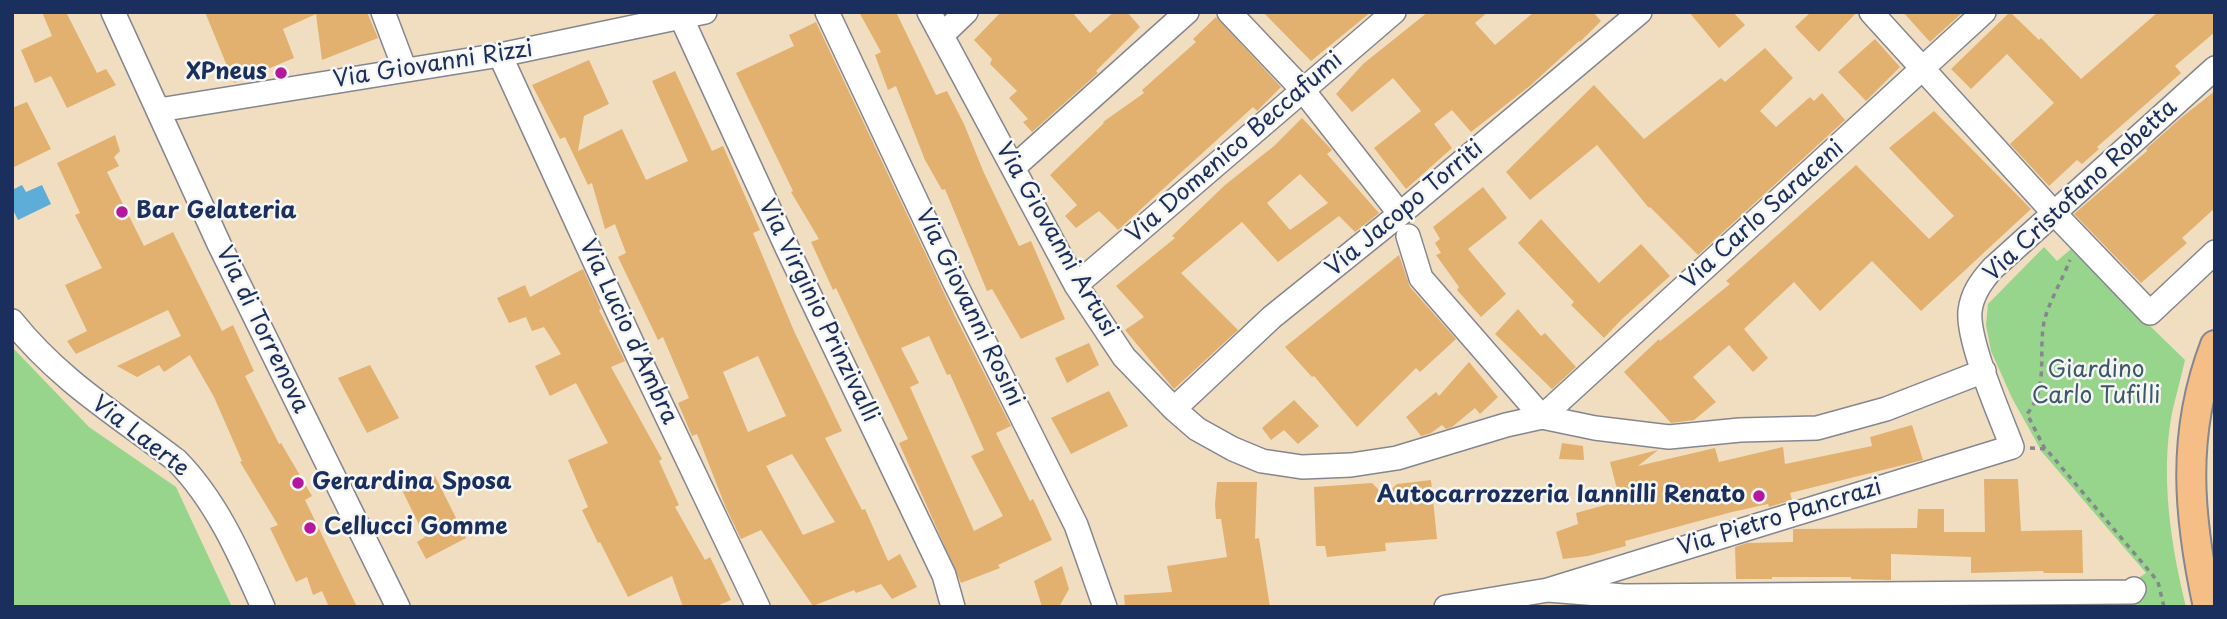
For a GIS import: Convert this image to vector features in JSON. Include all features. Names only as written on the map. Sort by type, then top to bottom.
[{"type":"main road","points":[[2208,607],[2194,533],[2190,486],[2197,404],[2215,345]]},
{"type":"street","name":"Via di Torrenova","points":[[113,12],[219,244],[398,607]]},
{"type":"street","points":[[383,12],[405,70]]},
{"type":"street","name":"Via Giovanni Rizzi","points":[[159,110],[500,55],[598,23],[681,17],[705,12]]},
{"type":"street","name":"Via Giovanni Rosini","points":[[827,12],[954,281],[1076,525],[1105,607]]},
{"type":"street","name":"Via Giovanni Artusi","points":[[929,12],[1076,285],[1124,357],[1197,429],[1262,461],[1302,467],[1351,466],[1397,458],[1542,417],[1595,428],[1669,437],[1740,430],[1817,428],[1886,409],[1984,371]]},
{"type":"street","points":[[942,35],[966,12]]},
{"type":"street","points":[[1014,167],[1187,12]]},
{"type":"street","points":[[1229,12],[1302,89],[1404,225],[1421,278],[1542,417]]},
{"type":"street","name":"Via Domenico Beccafumi","points":[[1076,285],[1394,12]]},
{"type":"street","name":"Via Jacopo Torriti","points":[[1174,409],[1272,317],[1404,225],[1640,12]]},
{"type":"street","points":[[1871,12],[2054,213],[2150,313],[2215,251]]},
{"type":"street","name":"Via Carlo Saraceni","points":[[1542,417],[1984,12]]},
{"type":"street","name":"Via Virginio Prinzivalli","points":[[681,17],[782,238],[944,575],[953,607]]},
{"type":"street","name":"Via Lucio d'Ambra","points":[[500,55],[638,356],[758,607]]},
{"type":"street","name":"Via Cristofano Robetta","points":[[2012,447],[1970,324],[1970,308],[1976,290],[1993,268],[2215,68]]},
{"type":"street","name":"Via Laerte","points":[[12,321],[41,354],[74,384],[176,460],[189,473],[216,513],[263,607]]},
{"type":"street","name":"Via Pietro Pancrazi","points":[[1548,590],[2012,447]]},
{"type":"street","points":[[1446,607],[1548,590],[1624,596],[2132,592],[2134,589]]},
{"type":"path","points":[[2079,239],[2044,321],[2041,381],[2033,406],[2027,414],[2046,449],[2158,583],[2164,607]]},
{"type":"path","points":[[2012,447],[2046,449]]},
{"type":"green space","name":"Giardino Carlo Tufilli","points":[[2044,247],[2057,261],[2071,249],[2185,360],[2172,413],[2167,486],[2172,535],[2186,607],[2135,607],[2134,581],[2146,573],[2042,452],[2012,398],[1991,351],[1986,325],[1988,304]]},
{"type":"green space","points":[[12,347],[89,427],[176,487],[232,607],[12,607]]},
{"type":"water","points":[[22,185],[26,192],[42,185],[51,204],[18,220],[12,208],[12,190]]},
{"type":"building","points":[[42,12],[66,12],[97,73],[106,69],[116,85],[67,108],[51,76],[35,83],[21,50],[52,36]]},
{"type":"building","points":[[205,12],[367,12],[378,38],[322,60],[316,14],[283,29],[294,58],[234,83]]},
{"type":"building","points":[[859,12],[896,12],[936,95],[947,91],[1019,246],[1031,241],[1065,319],[1021,339],[992,289],[987,291],[945,189],[942,190],[925,160],[896,86],[888,90],[875,55],[881,52]]},
{"type":"building","points":[[1001,12],[1072,12],[1090,33],[1114,12],[1127,12],[1140,27],[1096,71],[1098,73],[1032,132],[1023,122],[1028,119],[1009,98],[1017,91],[990,64],[992,59],[974,40]]},
{"type":"building","points":[[1263,12],[1371,12],[1311,61]]},
{"type":"building","points":[[1428,12],[1488,12],[1475,23],[1495,45],[1534,12],[1593,12],[1601,21],[1531,85],[1471,132],[1452,110],[1434,124],[1452,148],[1406,189],[1374,148],[1421,111],[1393,78],[1352,112],[1336,94],[1363,64]]},
{"type":"building","points":[[1689,12],[1733,12],[1745,25],[1719,48]]},
{"type":"building","points":[[1811,12],[1857,12],[1819,52],[1795,27]]},
{"type":"building","points":[[1903,12],[1963,12],[1930,42]]},
{"type":"building","points":[[2010,12],[2039,40],[2041,38],[2081,79],[2158,12],[2215,12],[2215,32],[2175,66],[2181,73],[2097,147],[2099,149],[2082,164],[2077,160],[2049,186],[2010,144],[2054,103],[2007,54],[1971,89],[1951,69]]},
{"type":"building","points":[[1216,17],[1281,87],[1257,111],[1253,107],[1118,230],[1099,211],[1076,228],[1065,216],[1077,205],[1050,175],[1103,122],[1144,93],[1142,90],[1196,42],[1193,39]]},
{"type":"building","points":[[816,22],[955,316],[1011,426],[996,433],[1030,501],[1033,499],[1052,540],[998,565],[1000,568],[961,583],[899,443],[908,439],[836,288],[833,290],[811,242],[819,239],[791,192],[793,191],[736,73],[794,46],[789,35]],"holes":[[[929,336],[947,375],[950,374],[984,450],[971,456],[1003,516],[974,531],[910,387],[919,383],[901,348]]]},
{"type":"building","points":[[1875,39],[1900,67],[1866,101],[1838,72]]},
{"type":"building","points":[[1765,48],[1793,78],[1760,111],[1776,127],[1810,97],[1814,101],[1822,93],[1845,120],[1698,255],[1649,208],[1597,145],[1530,200],[1506,172],[1594,85],[1644,139],[1721,78],[1725,82]]},
{"type":"building","points":[[589,60],[609,104],[584,116],[578,151],[622,129],[646,180],[688,161],[652,81],[675,71],[712,151],[723,146],[760,230],[753,233],[794,331],[842,431],[825,438],[862,510],[865,509],[888,561],[900,554],[917,587],[892,599],[881,584],[856,593],[854,590],[813,606],[761,530],[741,539],[697,434],[692,436],[678,403],[689,398],[663,337],[658,340],[618,257],[626,253],[615,224],[605,229],[592,183],[588,185],[565,137],[560,139],[532,85]],"holes":[[[758,356],[786,416],[748,432],[723,372]],[[792,454],[835,522],[803,535],[766,466]]]},
{"type":"building","points":[[2215,91],[2215,208],[2182,238],[2187,243],[2141,283],[2074,214],[2182,117]]},
{"type":"building","points":[[27,102],[51,149],[12,168],[12,108]]},
{"type":"building","points":[[1934,111],[2031,209],[1921,311],[1872,261],[1820,311],[1794,282],[1744,329],[1768,358],[1753,372],[1729,345],[1693,377],[1716,402],[1694,420],[1671,423],[1624,372],[1659,339],[1660,341],[1730,284],[1726,281],[1856,165],[1929,239],[1954,216],[1889,148]]},
{"type":"building","points":[[1302,118],[1332,150],[1327,154],[1379,213],[1355,232],[1339,216],[1278,262],[1242,222],[1181,273],[1238,330],[1174,389],[1125,330],[1144,317],[1116,286],[1175,238],[1172,236],[1225,185],[1274,146]],"holes":[[[1300,174],[1328,203],[1290,230],[1267,203]]]},
{"type":"building","points":[[115,135],[120,151],[114,157],[119,166],[107,172],[144,246],[173,232],[222,331],[233,325],[254,371],[245,376],[279,444],[281,443],[312,496],[305,500],[357,607],[329,607],[322,591],[313,595],[307,577],[296,582],[270,528],[278,525],[240,462],[242,461],[214,397],[190,355],[164,372],[159,365],[137,377],[117,366],[181,336],[168,310],[76,354],[67,341],[87,331],[65,285],[102,268],[75,215],[80,213],[57,163]]},
{"type":"building","points":[[1483,187],[1507,218],[1468,249],[1506,294],[1481,317],[1457,290],[1459,287],[1436,255],[1441,253],[1435,243],[1440,239],[1433,227]]},
{"type":"building","points":[[1541,219],[1599,283],[1641,244],[1670,276],[1604,338],[1571,305],[1574,302],[1518,243]]},
{"type":"building","points":[[1399,255],[1410,287],[1456,339],[1420,372],[1416,368],[1357,427],[1314,376],[1312,377],[1285,347]]},
{"type":"building","points":[[583,269],[601,309],[599,310],[625,361],[611,367],[662,459],[659,461],[679,505],[675,507],[705,560],[710,557],[731,600],[714,607],[683,607],[672,576],[628,597],[582,510],[588,507],[568,460],[608,443],[576,383],[550,396],[535,366],[561,354],[544,327],[532,331],[526,317],[509,323],[497,298],[525,285],[530,297]]},
{"type":"building","points":[[1518,309],[1541,336],[1545,333],[1576,367],[1552,389],[1495,334]]},
{"type":"building","points":[[1089,343],[1099,365],[1067,383],[1055,358]]},
{"type":"building","points":[[1469,362],[1498,397],[1480,414],[1475,408],[1452,427],[1446,429],[1442,425],[1421,436],[1406,417],[1436,392],[1439,396]]},
{"type":"building","points":[[370,365],[399,418],[367,433],[338,378]]},
{"type":"building","points":[[1109,391],[1128,426],[1071,454],[1051,418]]},
{"type":"building","points":[[1294,400],[1319,426],[1298,444],[1284,430],[1271,440],[1262,428]]},
{"type":"building","points":[[1912,425],[1923,460],[1790,493],[1792,500],[1769,507],[1768,504],[1732,512],[1625,541],[1626,546],[1588,556],[1563,559],[1556,532],[1578,524],[1576,513],[1620,501],[1610,462],[1658,450],[1638,466],[1715,448],[1719,462],[1783,447],[1785,464],[1872,446],[1870,437]]},
{"type":"building","points":[[1562,443],[1583,446],[1584,460],[1559,459]]},
{"type":"building","points":[[435,476],[466,538],[426,559],[417,542],[425,537],[403,492]]},
{"type":"building","points":[[1984,479],[2018,479],[2021,531],[2082,530],[2083,573],[1971,573],[1971,557],[1891,554],[1891,580],[1851,577],[1736,579],[1735,547],[1747,543],[1793,542],[1793,529],[1917,528],[1918,509],[1944,509],[1944,532],[1985,532]]},
{"type":"building","points":[[1431,480],[1437,539],[1385,543],[1386,551],[1327,557],[1325,546],[1316,546],[1314,487],[1372,483],[1384,495],[1397,484]]},
{"type":"building","points":[[1217,482],[1257,482],[1255,539],[1259,538],[1270,607],[1125,607],[1124,595],[1172,592],[1167,566],[1227,557],[1221,519],[1216,519]]},
{"type":"building","points":[[1062,566],[1069,589],[1059,607],[1042,607],[1034,581]]},
{"type":"place","name":"XPneus","points":[[281,73]]},
{"type":"place","name":"Bar Gelateria","points":[[122,212]]},
{"type":"place","name":"Gerardina Sposa","points":[[298,483]]},
{"type":"place","name":"Autocarrozzeria Iannilli Renato","points":[[1759,496]]},
{"type":"place","name":"Cellucci Gomme","points":[[310,528]]}]
